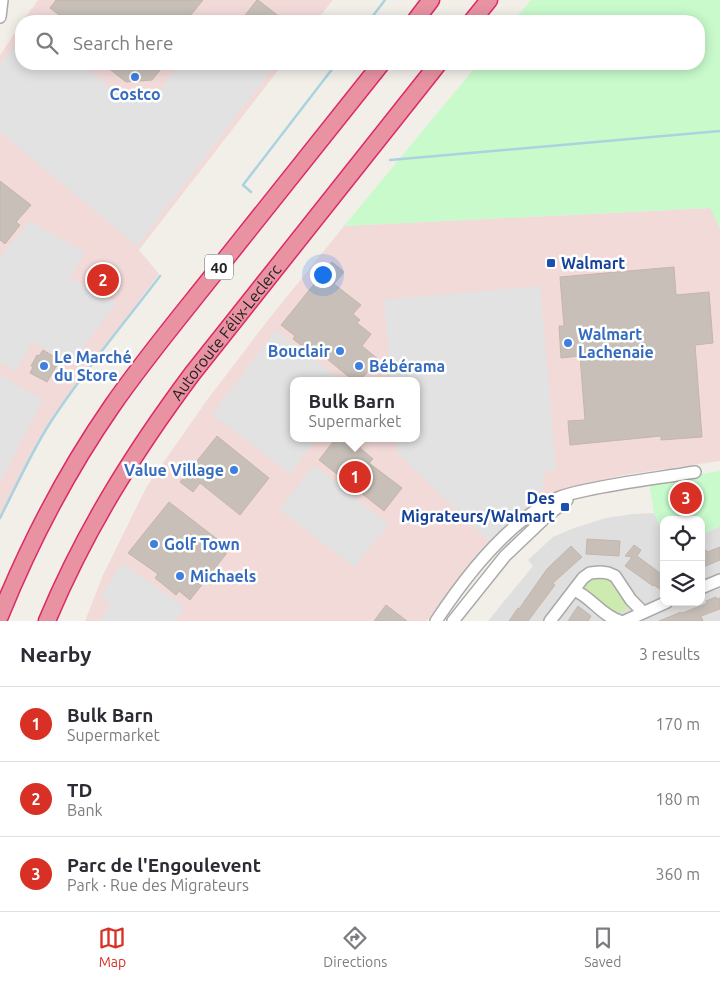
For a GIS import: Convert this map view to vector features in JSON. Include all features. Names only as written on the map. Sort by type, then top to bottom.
[{"type":"highway","points":[[419,15],[431,0]]},
{"type":"highway","points":[[477,15],[489,0]]},
{"type":"highway","name":"40","points":[[0,616],[20,569],[50,509],[112,406],[159,343],[376,70]]},
{"type":"highway","name":"Autoroute Félix-Leclerc","points":[[47,621],[89,532],[126,467],[154,426],[206,357],[433,70]]},
{"type":"street","points":[[0,17],[2,0]]},
{"type":"street","points":[[436,621],[484,558],[516,526],[537,510],[558,498],[589,490],[696,472]]},
{"type":"street","points":[[453,621],[496,567],[542,520],[568,500],[589,490]]},
{"type":"street","points":[[550,621],[583,578],[590,573],[600,572],[615,576],[631,600],[643,612]]},
{"type":"street","points":[[705,586],[720,580]]},
{"type":"street","points":[[574,590],[583,594],[614,620],[620,621]]},
{"type":"street","points":[[625,621],[660,605]]},
{"type":"shaded area","points":[[38,0],[333,0],[321,15],[27,15]]},
{"type":"shaded area","points":[[15,33],[15,70],[278,70],[139,250],[159,274],[51,419],[0,521],[0,55]]},
{"type":"shaded area","points":[[15,45],[15,70],[90,70],[127,99],[155,97],[175,70],[271,70],[137,246],[0,132],[0,64]]},
{"type":"shaded area","points":[[711,208],[720,228],[720,461],[623,475],[585,484],[556,495],[503,532],[478,554],[427,621],[85,621],[103,575],[147,486],[207,400],[268,320],[344,226]]},
{"type":"shaded area","points":[[30,221],[85,252],[70,278],[117,303],[71,362],[32,342],[16,372],[0,362],[0,257]]},
{"type":"shaded area","points":[[540,286],[556,470],[543,471],[544,488],[491,543],[397,453],[396,442],[420,442],[420,377],[391,377],[384,300]]},
{"type":"shaded area","points":[[276,330],[337,377],[290,377],[290,442],[314,442],[290,474],[212,414]]},
{"type":"shaded area","points":[[0,375],[43,400],[0,482]]},
{"type":"shaded area","points":[[314,465],[389,524],[354,567],[279,509]]},
{"type":"shaded area","points":[[654,513],[660,526],[660,606],[705,606],[705,533],[720,526],[720,621],[488,621],[533,566],[528,560],[553,537],[606,518]]},
{"type":"shaded area","points":[[122,563],[185,607],[175,621],[100,621],[111,604],[101,597]]},
{"type":"green space","points":[[531,0],[720,0],[720,228],[710,208],[344,226],[473,70],[705,70],[705,15],[518,15]]},
{"type":"green space","points":[[720,471],[720,526],[705,533],[705,516],[660,516],[660,526],[654,513],[649,483]]},
{"type":"green space","points":[[590,577],[604,578],[609,581],[628,606],[626,610],[618,613],[587,592],[582,584]]},
{"type":"building","points":[[56,0],[203,0],[191,15],[59,15],[50,8]]},
{"type":"building","points":[[258,0],[277,15],[245,15]]},
{"type":"building","points":[[111,70],[160,70],[152,80],[126,82]]},
{"type":"building","points":[[0,181],[31,205],[16,222],[20,225],[5,244],[0,240]]},
{"type":"building","points":[[332,262],[344,272],[334,284],[361,305],[353,314],[360,320],[357,323],[371,334],[362,346],[378,359],[363,377],[349,377],[315,349],[311,353],[293,339],[295,336],[281,325]]},
{"type":"building","points":[[98,263],[120,275],[108,296],[86,284]]},
{"type":"building","points":[[674,267],[676,295],[709,292],[713,343],[695,345],[702,437],[661,440],[661,436],[570,445],[568,421],[585,420],[580,356],[561,358],[559,326],[564,326],[560,277]]},
{"type":"building","points":[[43,350],[60,360],[47,382],[30,373],[33,367],[31,366],[37,355],[39,356]]},
{"type":"building","points":[[217,436],[269,478],[240,515],[200,483],[193,492],[180,482]]},
{"type":"building","points":[[333,442],[364,442],[360,448],[373,459],[369,463],[402,488],[384,511],[319,460]]},
{"type":"building","points":[[169,502],[230,549],[190,600],[179,591],[176,595],[155,578],[158,574],[128,553]]},
{"type":"building","points":[[587,539],[620,541],[619,556],[586,554]]},
{"type":"building","points":[[634,545],[641,550],[637,556],[660,573],[660,589],[625,566],[632,557],[625,556]]},
{"type":"building","points":[[571,546],[582,557],[553,583],[555,585],[528,621],[509,621],[547,569]]},
{"type":"building","points":[[720,547],[720,560],[705,566],[705,550],[707,552]]},
{"type":"building","points":[[716,597],[717,599],[720,598],[720,609],[701,616],[703,621],[659,621],[681,612],[705,606],[706,601]]},
{"type":"building","points":[[386,605],[407,621],[374,621]]},
{"type":"building","points":[[578,606],[591,616],[588,621],[568,621]]},
{"type":"waterway","points":[[374,15],[385,0]]},
{"type":"waterway","points":[[251,192],[243,185],[331,70]]},
{"type":"waterway","points":[[390,160],[720,131]]},
{"type":"waterway","points":[[0,518],[50,423],[90,367],[160,276]]},
{"type":"place","name":"Costco","points":[[135,77]]},
{"type":"place","name":"Walmart","points":[[551,263]]},
{"type":"place","name":"TD","points":[[103,280]]},
{"type":"place","name":"Walmart Lachenaie","points":[[568,343]]},
{"type":"place","name":"Bouclair","points":[[340,351]]},
{"type":"place","name":"Le Marché du Store","points":[[44,366]]},
{"type":"place","name":"Bébérama","points":[[359,366]]},
{"type":"place","name":"Value Village","points":[[234,470]]},
{"type":"place","name":"Bulk Barn","points":[[355,477]]},
{"type":"place","name":"Parc de l'Engoulevent","points":[[686,498]]},
{"type":"place","name":"Des Migrateurs/Walmart","points":[[565,507]]},
{"type":"place","name":"Golf Town","points":[[154,544]]},
{"type":"place","name":"Michaels","points":[[180,576]]}]
